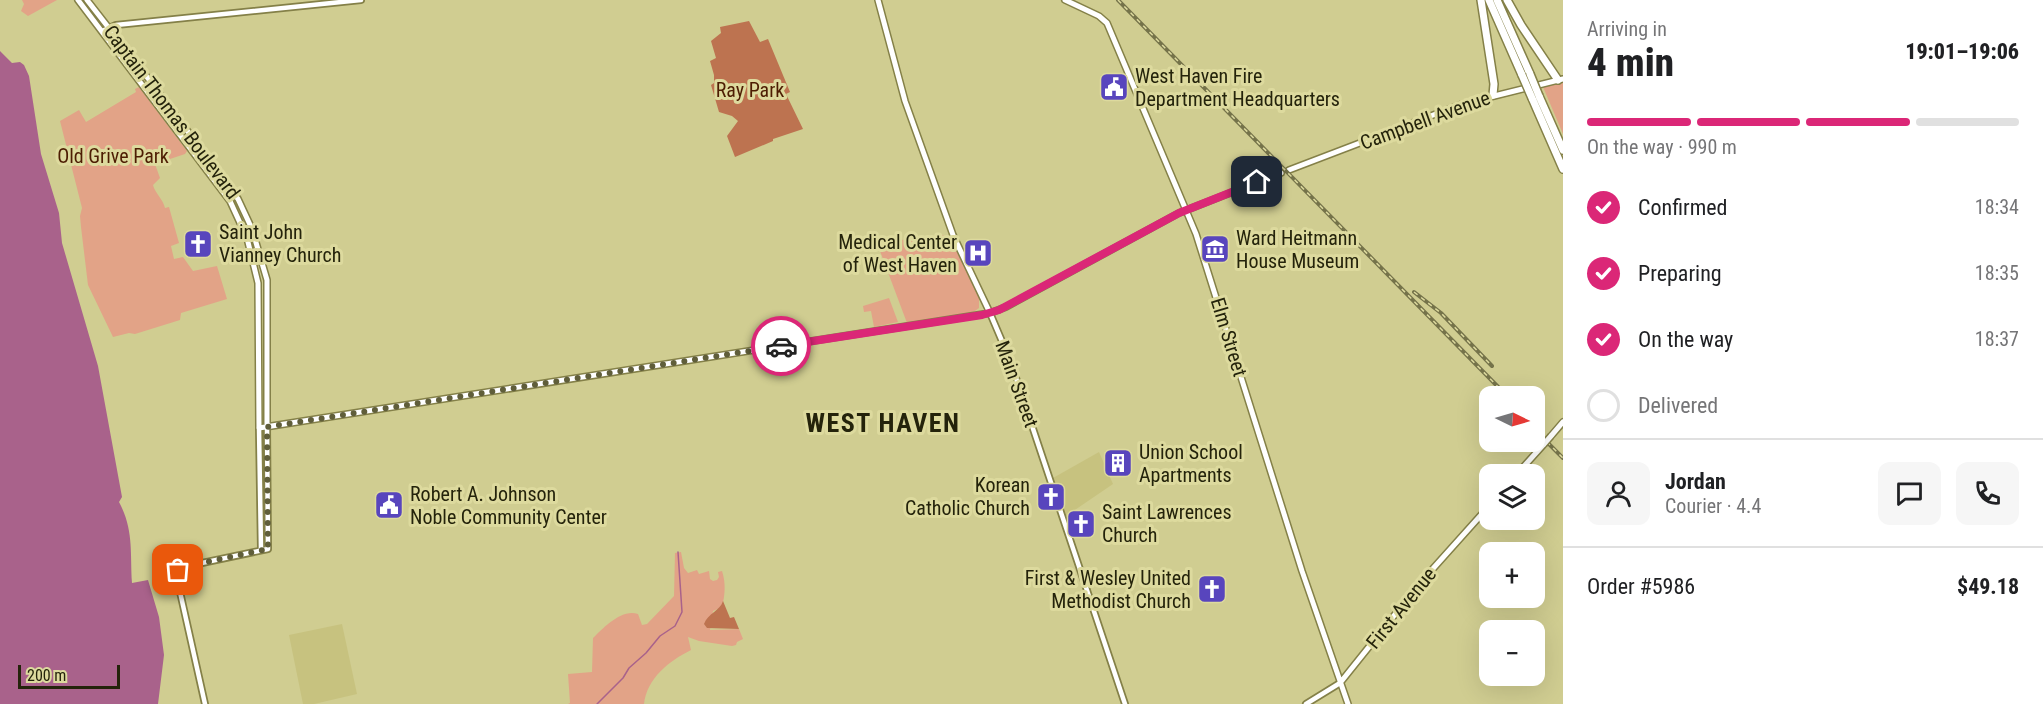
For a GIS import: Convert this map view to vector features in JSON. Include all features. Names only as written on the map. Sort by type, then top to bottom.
[{"type":"highway","points":[[1481,0],[1494,95]]},
{"type":"highway","points":[[1489,0],[1526,74]]},
{"type":"highway","points":[[1497,0],[1563,169]]},
{"type":"highway","points":[[1507,0],[1521,25],[1560,79]]},
{"type":"highway","points":[[1536,97],[1563,150]]},
{"type":"main road","name":"Captain Thomas Boulevard","points":[[78,0],[154,86],[238,200],[252,230],[267,280],[267,427]]},
{"type":"main road","name":"Captain Thomas Boulevard","points":[[87,0],[105,30],[230,201],[247,238],[256,271],[259,295],[260,428]]},
{"type":"main road","name":"Main Street","points":[[878,0],[905,101],[953,235],[990,313]]},
{"type":"main road","name":"Elm Street","points":[[1065,0],[1099,16],[1107,23],[1187,209],[1303,575],[1348,704]]},
{"type":"main road","name":"Campbell Avenue","points":[[1289,170],[1442,111],[1494,95],[1560,79]]},
{"type":"main road","points":[[260,428],[990,313],[1006,307],[1187,209],[1281,173]]},
{"type":"main road","points":[[1526,464],[1563,422]]},
{"type":"main road","name":"First Avenue","points":[[1340,683],[1421,582],[1479,517]]},
{"type":"street","points":[[105,30],[117,25],[360,0]]},
{"type":"street","name":"Main Street","points":[[990,313],[1010,360],[1125,704]]},
{"type":"street","name":"Captain Thomas Boulevard","points":[[260,428],[261,550],[268,549],[267,427]]},
{"type":"street","points":[[205,704],[177,572],[183,567],[261,550]]},
{"type":"street","name":"First Avenue","points":[[1306,704],[1340,683]]},
{"type":"shaded area","points":[[0,51],[12,63],[20,62],[24,65],[29,76],[41,154],[59,213],[62,243],[98,366],[122,497],[119,502],[129,532],[132,583],[148,580],[159,617],[164,655],[158,704],[0,704]]},
{"type":"shaded area","points":[[1099,452],[1113,484],[1066,516],[1053,478]]},
{"type":"shaded area","points":[[342,624],[357,694],[314,704],[303,704],[289,635]]},
{"type":"green space","points":[[22,0],[57,0],[28,16],[21,11],[24,4]]},
{"type":"green space","name":"Ray Park","points":[[749,21],[760,42],[768,39],[790,92],[786,94],[803,129],[773,139],[773,141],[735,157],[727,136],[738,121],[732,116],[719,112],[711,85],[714,83],[714,75],[710,61],[716,58],[711,41],[721,33],[720,27]]},
{"type":"green space","points":[[1563,83],[1563,134],[1543,87]]},
{"type":"green space","name":"Old Grive Park","points":[[139,87],[187,151],[185,154],[155,164],[160,178],[153,185],[165,208],[169,207],[179,243],[171,246],[174,259],[183,257],[193,271],[217,266],[227,299],[181,313],[180,320],[135,334],[129,333],[113,337],[88,285],[80,216],[82,208],[60,121],[79,110],[86,122],[136,92],[135,89]]},
{"type":"green space","points":[[942,235],[951,239],[979,298],[979,308],[972,313],[907,323],[877,243]]},
{"type":"green space","points":[[889,298],[898,322],[874,327],[871,311],[864,312],[863,306]]},
{"type":"green space","points":[[681,552],[684,568],[688,573],[697,570],[699,574],[709,571],[710,579],[713,581],[719,577],[718,572],[722,571],[725,584],[723,603],[722,607],[713,611],[710,630],[739,629],[743,639],[732,646],[688,637],[691,650],[660,671],[650,686],[644,704],[568,704],[570,703],[568,674],[592,672],[593,638],[613,620],[626,614],[638,614],[642,625],[647,624],[674,596],[675,553]]},
{"type":"green space","points":[[723,601],[730,618],[734,617],[739,629],[707,628],[704,624]]},
{"type":"waterway","points":[[597,704],[660,636],[675,626],[682,612],[678,552]]},
{"type":"railway","points":[[1118,0],[1497,386]]},
{"type":"railway","points":[[1414,292],[1441,313],[1492,366]]},
{"type":"railway","points":[[1545,440],[1563,458]]},
{"type":"way so far","points":[[178,570],[268,549],[267,427],[781,346]]},
{"type":"place","name":"West Haven Fire Department Headquarters","points":[[1114,87]]},
{"type":"place","name":"Saint John Vianney Church","points":[[198,244]]},
{"type":"place","name":"Ward Heitmann House Museum","points":[[1215,249]]},
{"type":"place","name":"Medical Center of West Haven","points":[[978,253]]},
{"type":"place","name":"Union School Apartments","points":[[1118,463]]},
{"type":"place","name":"Korean Catholic Church","points":[[1051,497]]},
{"type":"place","name":"Robert A. Johnson Noble Community Center","points":[[389,505]]},
{"type":"place","name":"Saint Lawrences Church","points":[[1081,524]]},
{"type":"place","name":"First & Wesley United Methodist Church","points":[[1212,589]]},
{"type":"district","name":"WEST HAVEN","points":[[883,423]]},
{"type":"route","points":[[781,346],[982,315],[999,310],[1179,213],[1257,182]]}]
